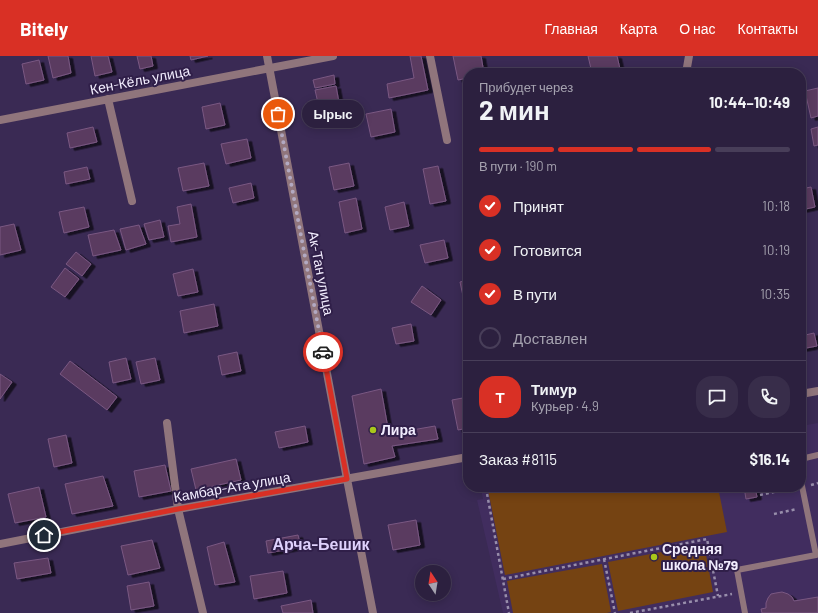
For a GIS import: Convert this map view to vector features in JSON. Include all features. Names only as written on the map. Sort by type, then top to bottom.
[{"type":"street","name":"Ак-Тан улица","points":[[267,56],[373,613]]},
{"type":"street","name":"Кен-Кёль улица","points":[[0,120],[333,56]]},
{"type":"street","points":[[430,56],[447,140]]},
{"type":"street","points":[[687,68],[689,56]]},
{"type":"street","points":[[108,99],[132,201]]},
{"type":"street","points":[[806,393],[818,391]]},
{"type":"street","points":[[166,423],[178,509],[202,613]]},
{"type":"street","name":"Камбар-Ата улица","points":[[0,544],[178,509],[463,458]]},
{"type":"lane","points":[[806,458],[818,455]]},
{"type":"lane","points":[[745,613],[737,570],[816,555],[803,492]]},
{"type":"path","points":[[487,492],[510,613]]},
{"type":"path","points":[[760,495],[775,492]]},
{"type":"path","points":[[774,514],[806,507]]},
{"type":"path","points":[[503,579],[706,540],[718,596]]},
{"type":"path","points":[[604,559],[615,613]]},
{"type":"path","points":[[630,613],[741,592]]},
{"type":"shaded area","name":"Средняя школа №79","points":[[818,423],[818,613],[503,613],[477,500],[483,499],[482,492],[806,492],[806,425]]},
{"type":"shaded area","points":[[488,492],[719,492],[727,532],[505,575]]},
{"type":"shaded area","points":[[704,544],[713,592],[618,611],[608,562]]},
{"type":"shaded area","points":[[602,564],[611,612],[513,613],[507,581]]},
{"type":"building","points":[[48,56],[68,56],[71,73],[53,78]]},
{"type":"building","points":[[91,56],[108,56],[112,72],[95,76]]},
{"type":"building","points":[[137,56],[151,56],[153,66],[140,69]]},
{"type":"building","points":[[190,56],[208,56],[191,60]]},
{"type":"building","points":[[410,56],[421,56],[428,90],[389,98],[387,84],[414,78]]},
{"type":"building","points":[[453,56],[481,56],[483,68],[463,68],[463,79],[458,80]]},
{"type":"building","points":[[588,56],[617,56],[620,68],[591,68]]},
{"type":"building","points":[[39,60],[44,80],[26,84],[22,64]]},
{"type":"building","points":[[334,75],[335,84],[315,88],[313,80]]},
{"type":"building","points":[[336,86],[340,108],[320,112],[315,90]]},
{"type":"building","points":[[818,88],[818,116],[811,118],[806,91]]},
{"type":"building","points":[[220,103],[225,125],[206,129],[202,107]]},
{"type":"building","points":[[391,109],[395,132],[371,137],[366,114]]},
{"type":"building","points":[[93,127],[97,142],[70,148],[67,133]]},
{"type":"building","points":[[818,127],[818,145],[814,146],[811,129]]},
{"type":"building","points":[[247,139],[251,158],[226,164],[221,144]]},
{"type":"building","points":[[204,163],[209,186],[183,191],[178,168]]},
{"type":"building","points":[[349,163],[354,186],[334,190],[329,167]]},
{"type":"building","points":[[438,166],[446,201],[430,204],[423,169]]},
{"type":"building","points":[[87,167],[90,179],[66,184],[64,172]]},
{"type":"building","points":[[251,183],[254,198],[233,203],[229,188]]},
{"type":"building","points":[[811,187],[815,207],[806,209],[806,188]]},
{"type":"building","points":[[356,198],[362,229],[345,233],[339,202]]},
{"type":"building","points":[[404,202],[409,226],[390,230],[385,207]]},
{"type":"building","points":[[191,204],[197,237],[171,242],[168,226],[180,224],[177,207]]},
{"type":"building","points":[[84,207],[89,227],[64,233],[59,212]]},
{"type":"building","points":[[160,220],[164,237],[149,240],[144,224]]},
{"type":"building","points":[[14,224],[21,250],[0,255],[0,227]]},
{"type":"building","points":[[139,225],[146,244],[126,250],[120,229]]},
{"type":"building","points":[[114,230],[121,250],[93,256],[88,235]]},
{"type":"building","points":[[444,240],[448,258],[425,263],[420,245]]},
{"type":"building","points":[[76,252],[91,264],[82,276],[66,264]]},
{"type":"building","points":[[65,268],[79,279],[65,297],[51,287]]},
{"type":"building","points":[[193,269],[198,292],[178,296],[173,274]]},
{"type":"building","points":[[463,281],[463,296],[460,282]]},
{"type":"building","points":[[422,286],[441,300],[431,315],[411,302]]},
{"type":"building","points":[[214,304],[218,326],[184,333],[180,311]]},
{"type":"building","points":[[411,324],[414,341],[396,344],[392,328]]},
{"type":"building","points":[[814,333],[817,346],[806,348],[806,335]]},
{"type":"building","points":[[237,352],[241,371],[222,375],[218,356]]},
{"type":"building","points":[[126,358],[131,379],[113,383],[109,362]]},
{"type":"building","points":[[155,358],[160,380],[141,384],[136,362]]},
{"type":"building","points":[[70,361],[117,397],[107,410],[60,374]]},
{"type":"building","points":[[0,374],[12,382],[0,399]]},
{"type":"building","name":"Лира","points":[[381,389],[389,434],[435,426],[438,439],[392,446],[395,457],[364,464],[352,396]]},
{"type":"building","points":[[463,398],[463,429],[458,430],[452,400]]},
{"type":"building","points":[[305,426],[308,442],[279,448],[275,432]]},
{"type":"building","points":[[66,435],[72,463],[54,467],[48,439]]},
{"type":"building","points":[[236,459],[241,480],[196,490],[191,469]]},
{"type":"building","points":[[165,465],[171,491],[139,497],[134,471]]},
{"type":"building","points":[[103,476],[113,506],[72,514],[65,484]]},
{"type":"building","points":[[39,487],[46,517],[15,523],[8,494]]},
{"type":"building","points":[[745,492],[756,492],[757,497],[746,499]]},
{"type":"building","points":[[416,520],[420,545],[393,550],[388,525]]},
{"type":"building","points":[[298,535],[301,547],[268,553],[266,541]]},
{"type":"building","points":[[152,540],[160,568],[128,575],[121,546]]},
{"type":"building","points":[[224,542],[235,582],[215,585],[207,547]]},
{"type":"building","points":[[48,558],[51,573],[17,579],[14,563]]},
{"type":"building","points":[[283,571],[287,593],[254,599],[250,576]]},
{"type":"building","points":[[149,582],[154,606],[131,610],[127,586]]},
{"type":"building","points":[[782,592],[792,597],[794,601],[818,597],[818,613],[762,613],[761,609],[766,608],[766,603],[771,594]]},
{"type":"building","points":[[311,600],[313,613],[283,613],[281,606]]},
{"type":"way so far","points":[[278,114],[323,352]]},
{"type":"place","name":"Ырыс","points":[[278,114]]},
{"type":"place","name":"Лира","points":[[373,430]]},
{"type":"place","name":"Средняя школа №79","points":[[654,557]]},
{"type":"district","name":"Арча-Бешик","points":[[321,544]]},
{"type":"route","points":[[44,535],[178,509],[347,479],[323,352]]}]
